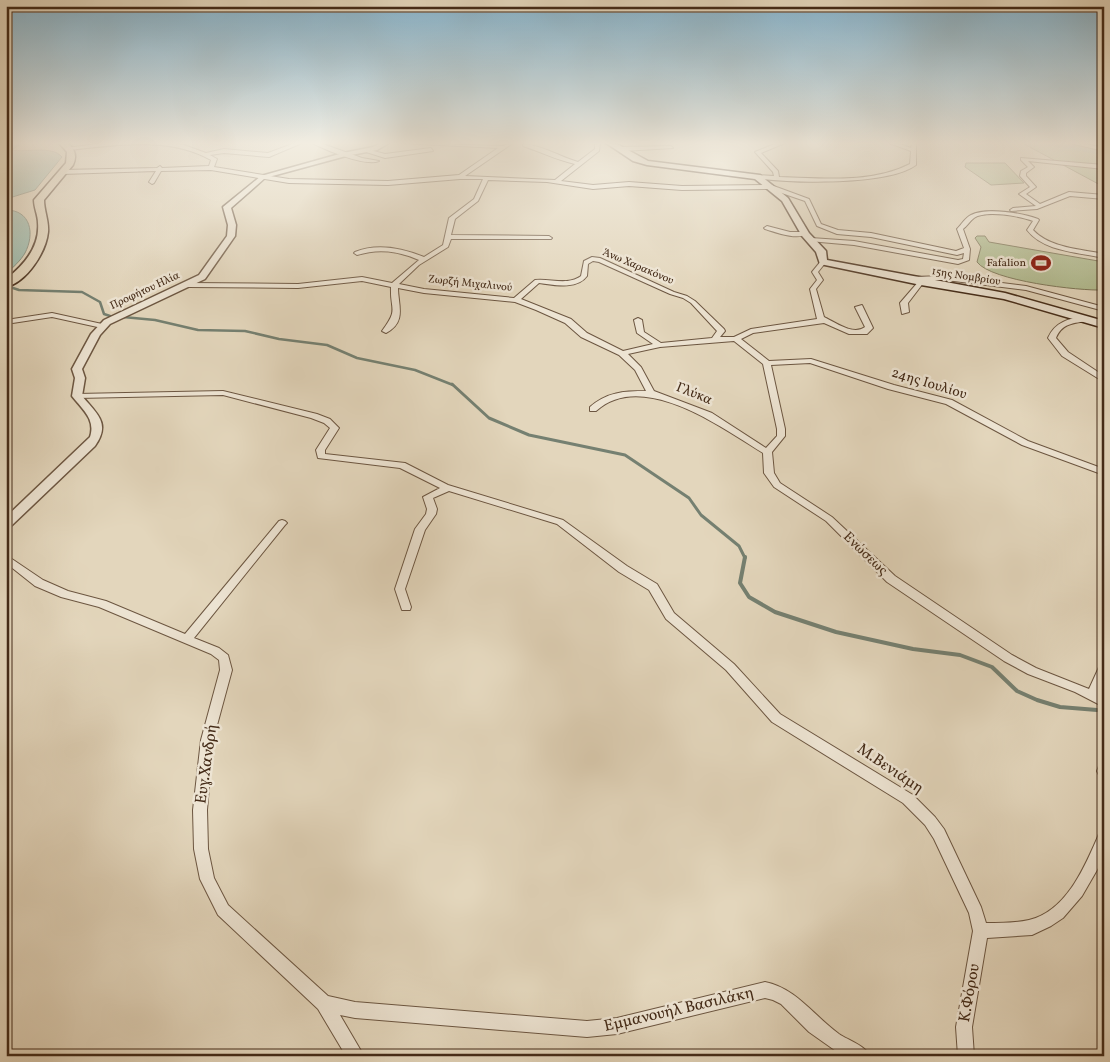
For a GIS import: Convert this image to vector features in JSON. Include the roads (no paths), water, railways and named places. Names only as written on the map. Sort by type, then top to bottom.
[{"type":"main road","points":[[6,280],[27,261],[34,247],[38,227],[34,200],[41,193]]},
{"type":"main road","points":[[6,284],[34,257],[43,233],[39,201],[46,193]]},
{"type":"main road","points":[[777,193],[785,200],[808,237],[821,251],[823,262]]},
{"type":"main road","name":"15ης Νομβρίου","points":[[823,262],[921,282],[1005,296],[1104,325]]},
{"type":"street","name":"Προφήτου Ηλία","points":[[77,396],[80,378],[78,366],[102,326],[202,277],[232,236],[232,226],[227,207],[245,193]]},
{"type":"street","points":[[386,331],[398,316],[399,310],[395,284],[425,260],[444,248],[449,237],[452,218],[476,200],[479,193]]},
{"type":"street","points":[[787,193],[808,200],[818,223],[824,228],[947,251],[967,250]]},
{"type":"street","points":[[1024,193],[1022,194],[1040,206]]},
{"type":"street","points":[[994,214],[998,211],[1026,210],[1069,194],[1104,198]]},
{"type":"street","points":[[767,228],[790,234],[854,243],[958,262],[966,260],[967,250],[961,228],[972,216],[994,214],[1034,219],[1037,222],[1030,230],[1041,240],[1056,246],[1104,256]]},
{"type":"street","points":[[449,237],[549,238]]},
{"type":"street","points":[[357,253],[370,248],[405,253],[425,260]]},
{"type":"street","name":"Άνω Χαρακόνου","points":[[516,300],[537,281],[564,282],[580,280],[585,275],[586,262],[600,260],[693,302],[721,331],[715,339]]},
{"type":"street","points":[[823,262],[815,272],[820,280],[813,291],[822,319],[849,332],[860,334],[867,331],[868,324],[859,307]]},
{"type":"street","points":[[907,279],[946,278],[1026,288],[1104,310]]},
{"type":"street","name":"Ζωρζή Μιχαλινού","points":[[188,285],[298,286],[356,279],[395,284],[428,292],[516,300],[539,308],[568,322],[584,336],[622,353]]},
{"type":"street","points":[[905,312],[904,303],[921,282]]},
{"type":"street","points":[[6,322],[52,315],[102,326]]},
{"type":"street","points":[[622,353],[660,345],[715,339],[736,340],[751,331],[816,323],[822,319]]},
{"type":"street","points":[[1084,319],[1065,322],[1055,330],[1052,338],[1065,354],[1104,380]]},
{"type":"street","points":[[638,320],[641,333],[660,345]]},
{"type":"street","points":[[736,340],[767,363],[782,436],[766,452]]},
{"type":"street","points":[[593,409],[602,399],[610,396],[652,394],[638,369],[622,353]]},
{"type":"street","name":"24ης Ιουλίου","points":[[767,363],[811,361],[891,387],[949,402],[1025,443],[1104,472]]},
{"type":"street","name":"Μ.Βενιάμη","points":[[77,396],[228,394],[314,416],[331,423],[335,428],[320,450],[319,454],[324,457],[402,465],[449,488],[552,518],[623,569],[647,582],[658,591],[670,616],[730,667],[776,718],[908,799],[930,821],[939,834],[976,912],[981,931]]},
{"type":"street","name":"Γλύκα","points":[[652,394],[709,414],[766,452]]},
{"type":"street","points":[[6,524],[96,438],[99,432],[97,421],[77,396]]},
{"type":"street","name":"Ενώσεως","points":[[766,452],[769,473],[777,485],[829,519],[891,579],[1008,658],[1032,671],[1092,695],[1104,702]]},
{"type":"street","points":[[406,607],[400,589],[420,529],[432,514],[428,497],[449,488]]},
{"type":"street","points":[[187,639],[282,523]]},
{"type":"street","name":"Ευγ.Χανδρή","points":[[6,558],[39,583],[65,594],[102,604],[215,651],[224,658],[226,663],[223,681],[207,740],[200,810],[201,849],[209,885],[224,910],[324,1003],[356,1056]]},
{"type":"street","points":[[1092,695],[1104,668]]},
{"type":"street","points":[[981,931],[1032,927],[1053,918],[1082,884],[1104,839]]},
{"type":"street","name":"Κ.Φόρου","points":[[966,1056],[964,1027],[981,931]]},
{"type":"street","name":"Εμμανουήλ Βασιλάκη","points":[[324,1003],[355,1010],[587,1029],[617,1026],[765,990],[772,991],[786,998],[831,1038],[862,1056]]},
{"type":"waterway","points":[[10,287],[19,290],[82,292],[100,302],[104,314],[110,316]]},
{"type":"waterway","points":[[123,317],[155,320],[198,330],[245,331],[279,339],[327,345],[357,358],[415,370],[453,385]]},
{"type":"waterway","points":[[452,384],[489,418],[529,435],[625,455],[689,498],[701,515],[739,546],[745,558]]},
{"type":"waterway","points":[[745,558],[740,583],[749,597],[775,612],[836,632],[913,649],[960,655],[992,667],[1017,691],[1037,700],[1060,707],[1097,710]]},
{"type":"place","name":"Fafalion","points":[[1041,263]]}]
